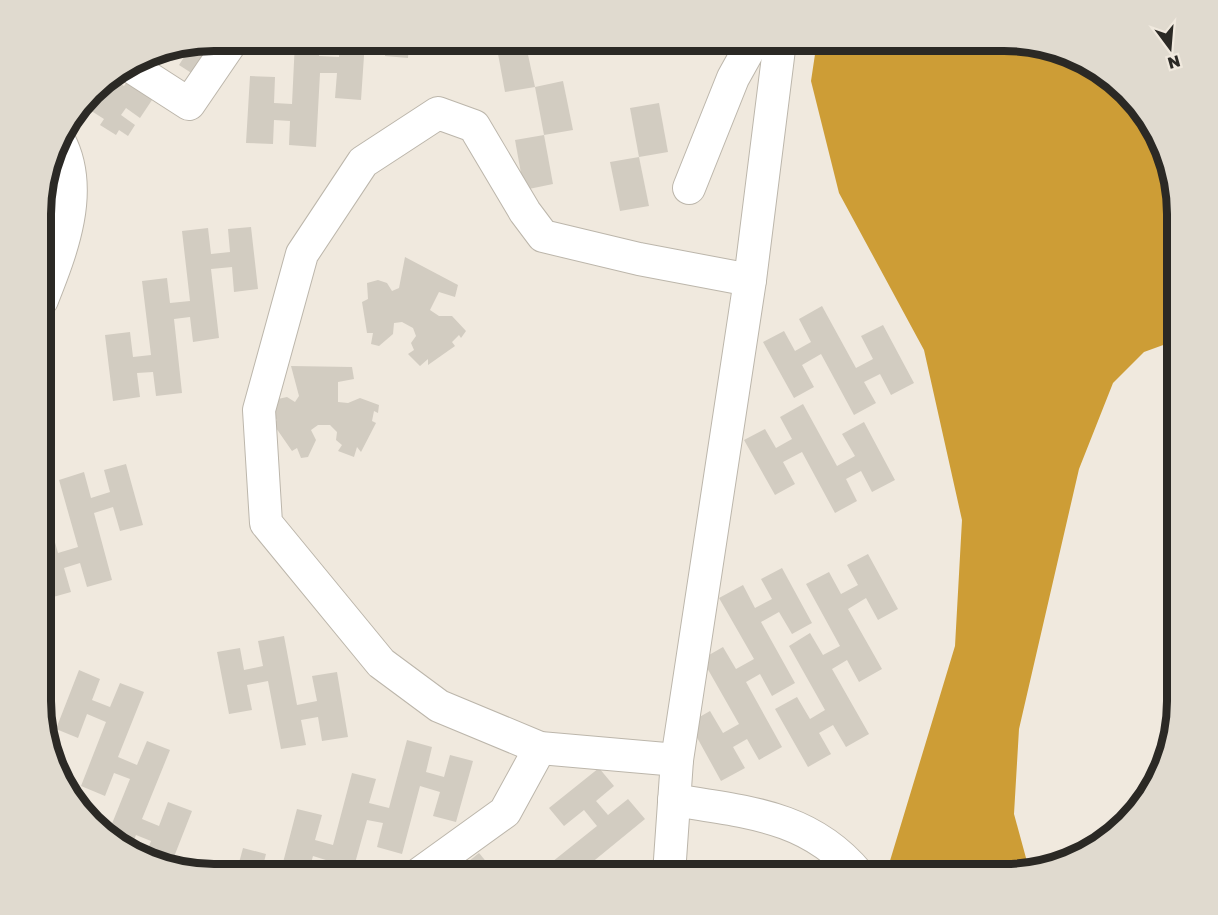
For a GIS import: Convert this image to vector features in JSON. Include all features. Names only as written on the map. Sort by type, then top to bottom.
[{"type":"street","points":[[137,71],[189,104],[225,51]]},
{"type":"street","points":[[689,188],[712,136],[732,78],[748,51]]},
{"type":"street","points":[[670,864],[677,760],[750,280],[779,51]]},
{"type":"street","points":[[677,760],[540,748],[439,706],[381,663],[266,523],[258,410],[302,255],[363,162],[438,113],[474,126],[525,212],[543,236],[639,259],[750,280]]},
{"type":"street","points":[[51,278],[62,250],[71,206],[64,149]]},
{"type":"street","points":[[433,864],[505,812],[540,748]]},
{"type":"street","points":[[674,800],[763,815],[816,835],[850,864]]},
{"type":"shaded area","points":[[816,51],[1015,51],[1036,54],[1067,63],[1112,91],[1140,123],[1155,151],[1161,172],[1166,192],[1167,214],[1167,344],[1144,352],[1113,383],[1079,469],[1019,729],[1014,814],[1027,863],[889,864],[955,646],[962,520],[924,350],[839,193],[811,81]]},
{"type":"building","points":[[212,51],[193,74],[179,65],[186,54]]},
{"type":"building","points":[[295,51],[319,51],[319,56],[339,57],[339,51],[364,51],[361,100],[335,98],[337,73],[320,73],[316,147],[289,145],[290,121],[274,120],[273,144],[246,143],[250,76],[275,77],[274,103],[292,104]]},
{"type":"building","points":[[385,51],[408,51],[408,58],[385,56]]},
{"type":"building","points":[[497,51],[527,51],[535,87],[505,92]]},
{"type":"building","points":[[129,79],[145,89],[142,93],[152,100],[140,118],[126,108],[121,115],[135,125],[128,136],[119,130],[116,135],[100,125],[104,119],[89,109],[118,82],[124,86]]},
{"type":"building","points":[[563,81],[573,130],[544,135],[535,87]]},
{"type":"building","points":[[659,103],[668,152],[639,157],[630,108]]},
{"type":"building","points":[[544,135],[553,184],[524,190],[515,140]]},
{"type":"building","points":[[639,157],[649,206],[620,211],[610,162]]},
{"type":"building","points":[[251,227],[258,289],[234,292],[232,267],[211,269],[219,338],[193,342],[190,317],[174,319],[182,393],[156,396],[153,372],[137,373],[140,397],[113,401],[105,335],[130,332],[133,357],[151,355],[142,281],[167,278],[170,303],[190,301],[182,231],[208,228],[211,254],[230,252],[228,229]]},
{"type":"building","points":[[405,257],[458,285],[455,297],[439,292],[430,310],[439,316],[452,316],[466,331],[461,338],[459,335],[452,342],[455,346],[428,365],[428,359],[420,366],[408,354],[414,350],[411,343],[416,336],[413,328],[402,322],[394,323],[393,334],[379,346],[371,344],[373,333],[367,333],[362,302],[368,299],[367,283],[378,280],[387,283],[392,291],[399,288]]},
{"type":"building","points":[[822,306],[856,368],[873,359],[861,336],[883,325],[914,383],[891,395],[880,374],[864,382],[876,403],[854,415],[821,354],[802,365],[814,387],[794,398],[763,342],[784,331],[795,351],[811,342],[799,319]]},
{"type":"building","points":[[291,366],[352,367],[354,379],[338,382],[338,402],[348,403],[360,398],[379,405],[378,413],[374,411],[372,421],[376,423],[361,452],[357,447],[354,457],[338,451],[342,445],[336,440],[337,432],[330,425],[318,425],[311,430],[316,440],[308,457],[301,458],[297,448],[292,451],[274,425],[277,420],[268,406],[278,399],[287,397],[295,402],[299,396]]},
{"type":"building","points":[[803,404],[837,466],[855,456],[842,434],[864,422],[895,480],[872,492],[861,471],[846,479],[857,501],[835,513],[802,452],[783,462],[795,484],[775,495],[744,440],[765,429],[776,448],[792,439],[780,417]]},
{"type":"building","points":[[126,464],[143,525],[120,531],[113,507],[94,513],[112,580],[87,587],[80,563],[64,568],[71,592],[51,598],[51,528],[58,553],[78,547],[59,480],[84,472],[91,498],[110,492],[104,470]]},
{"type":"building","points":[[868,554],[898,609],[878,620],[866,598],[848,609],[882,669],[859,682],[847,660],[832,669],[869,734],[846,747],[833,725],[819,733],[831,754],[808,767],[775,709],[797,697],[810,719],[825,710],[789,646],[810,633],[823,655],[840,646],[806,584],[829,572],[841,594],[858,585],[847,565]]},
{"type":"building","points":[[782,568],[812,623],[792,634],[779,612],[761,622],[795,683],[772,696],[760,674],[746,682],[782,747],[759,760],[747,739],[733,747],[745,768],[721,781],[689,723],[710,711],[723,733],[739,724],[702,659],[723,647],[736,669],[754,659],[719,598],[743,585],[755,608],[772,599],[761,579]]},
{"type":"building","points":[[284,636],[297,705],[317,701],[312,676],[337,672],[348,737],[322,741],[318,717],[301,720],[306,745],[281,749],[268,681],[247,685],[252,710],[229,714],[217,652],[240,648],[244,670],[263,666],[258,641]]},
{"type":"building","points":[[79,670],[100,679],[92,700],[110,707],[120,683],[144,692],[118,757],[137,765],[147,741],[170,750],[142,819],[159,826],[168,802],[192,811],[173,858],[147,850],[151,841],[136,835],[133,842],[110,827],[130,779],[114,773],[105,796],[81,786],[106,722],[87,714],[78,738],[56,729]]},
{"type":"building","points":[[407,740],[432,747],[426,772],[444,777],[450,755],[473,761],[456,822],[433,816],[440,792],[420,786],[402,854],[377,847],[383,823],[367,820],[355,864],[328,864],[329,861],[313,856],[311,864],[283,864],[297,809],[322,815],[315,840],[333,845],[352,773],[376,779],[369,803],[389,808]]},
{"type":"building","points":[[599,768],[614,786],[596,801],[608,815],[628,799],[645,819],[590,864],[550,864],[597,826],[584,810],[564,826],[549,808]]},
{"type":"building","points":[[243,848],[266,854],[264,864],[239,864]]},
{"type":"building","points":[[479,853],[488,864],[465,864]]}]
